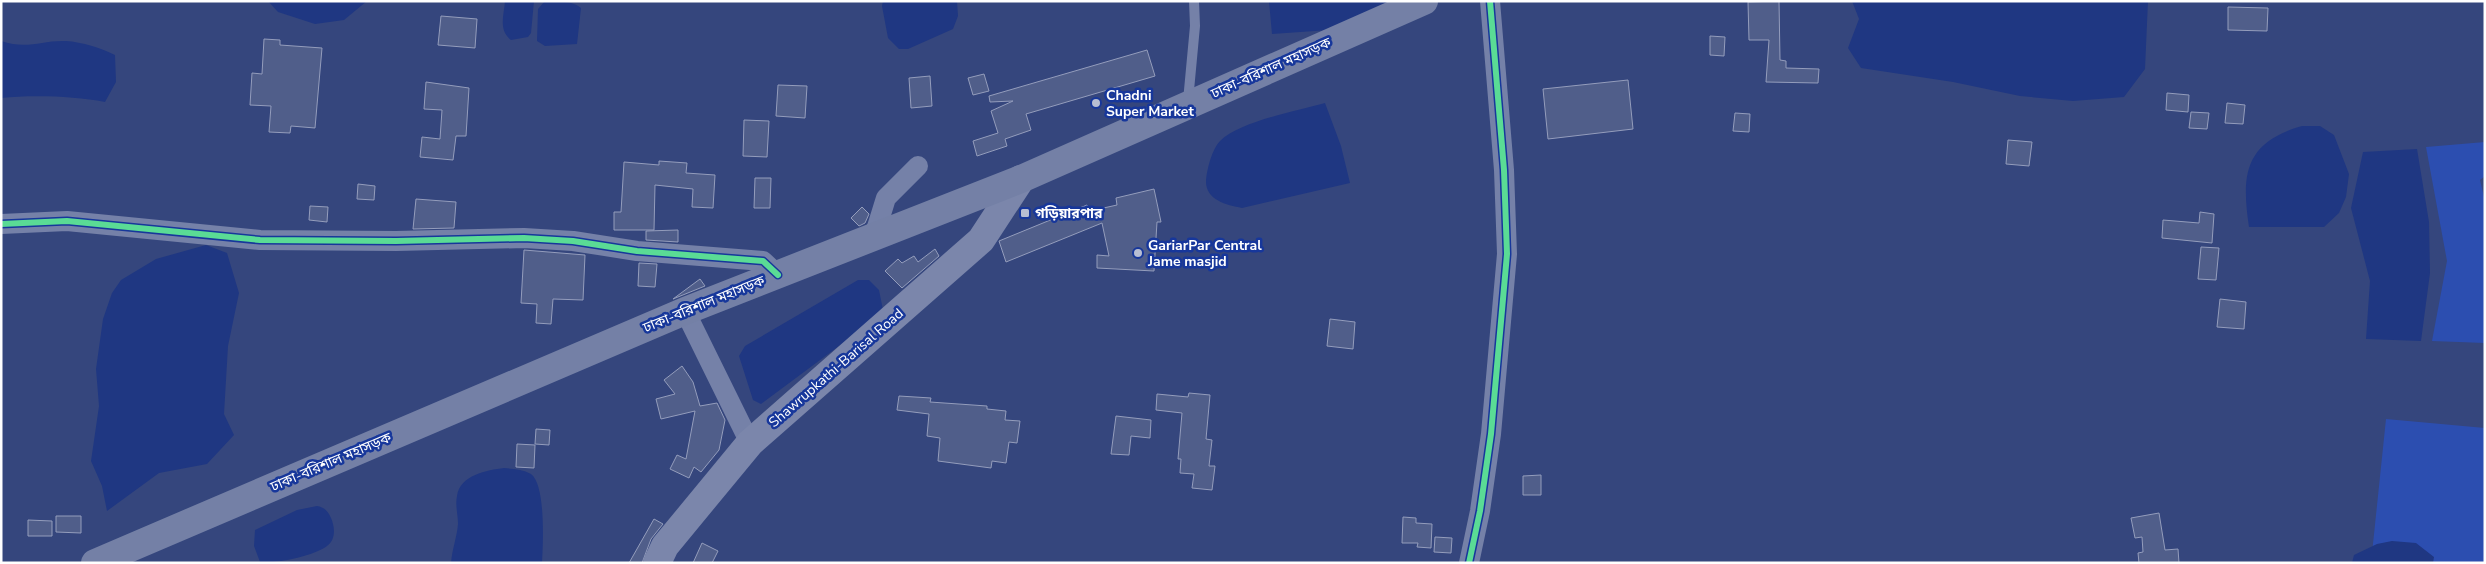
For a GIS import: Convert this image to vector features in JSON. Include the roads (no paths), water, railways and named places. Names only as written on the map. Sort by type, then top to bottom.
[{"type":"highway","name":"ঢাকা-বরিশাল মহাসড়ক","points":[[95,563],[685,311],[1021,179],[1424,1]]},
{"type":"main road","name":"Shawrupkathi-Barisal Road","points":[[657,563],[665,546],[750,443],[980,240],[1021,179]]},
{"type":"street","points":[[1469,563],[1480,511],[1491,434],[1507,254],[1504,170],[1490,1]]},
{"type":"street","points":[[871,238],[877,227],[886,198],[918,166]]},
{"type":"street","points":[[1,224],[67,222],[260,240],[396,241],[524,238],[573,241],[638,251],[763,261],[778,274]]},
{"type":"street","points":[[685,311],[750,443]]},
{"type":"lane","points":[[1187,105],[1195,26],[1194,1]]},
{"type":"place","name":"Chadni Super Market","points":[[1096,103]]},
{"type":"place","name":"গড়িয়ারপার","points":[[1025,213]]},
{"type":"place","name":"GariarPar Central Jame masjid","points":[[1138,253]]}]
